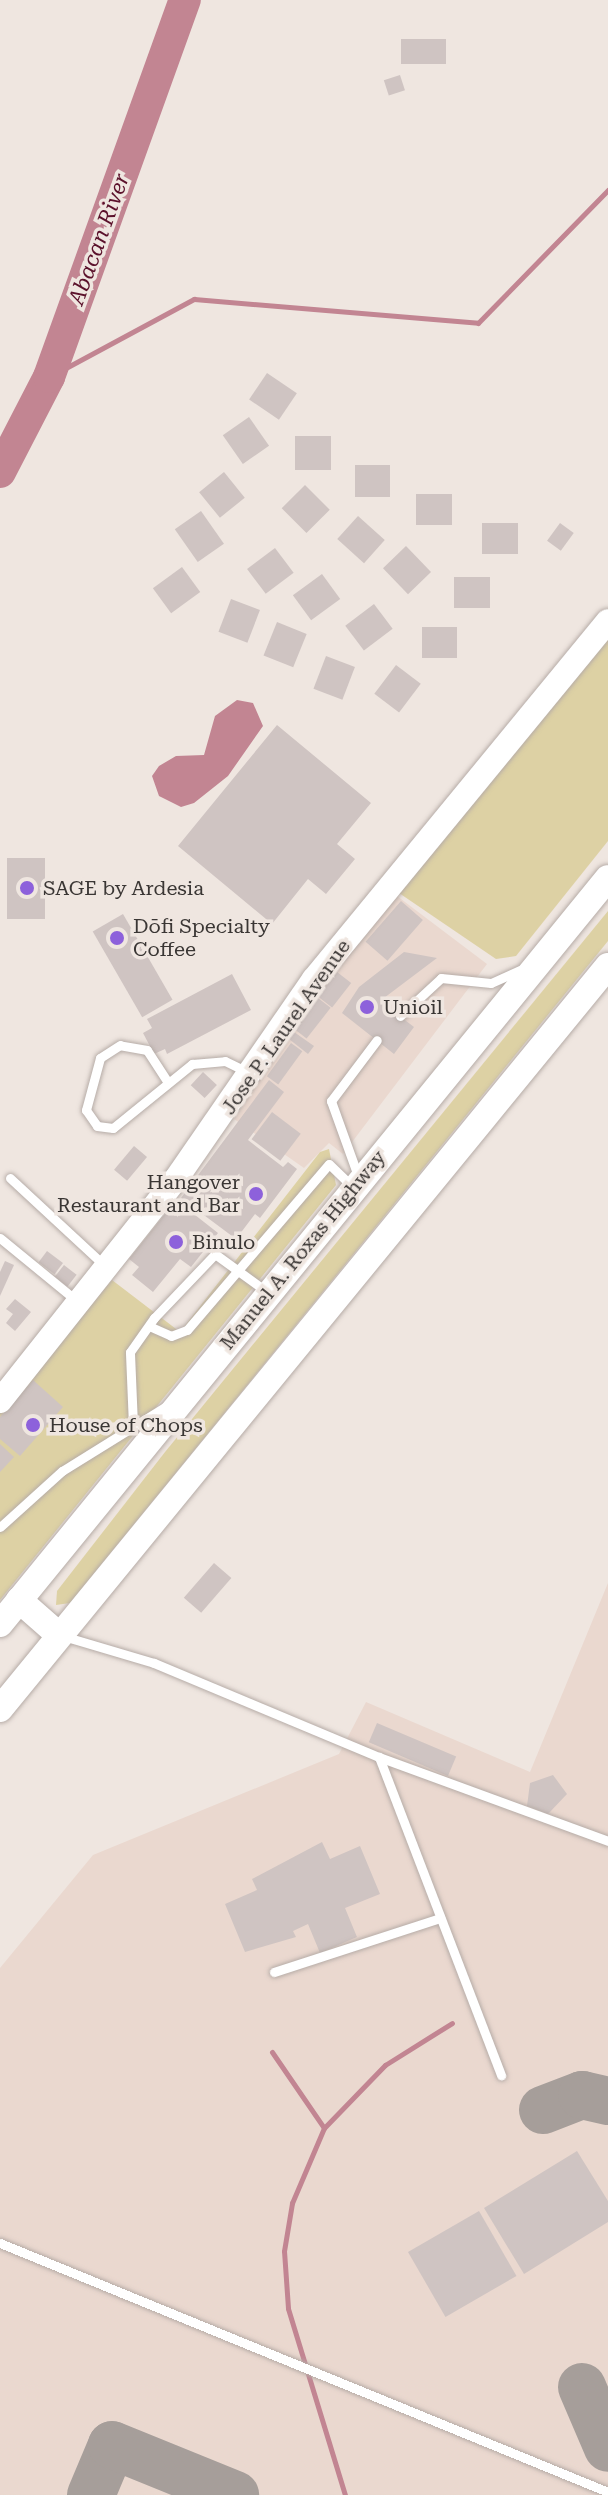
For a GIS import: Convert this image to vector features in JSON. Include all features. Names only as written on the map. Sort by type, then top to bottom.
[{"type":"main road","name":"Manuel A. Roxas Highway","points":[[0,1624],[608,878]]},
{"type":"main road","points":[[0,1709],[608,966]]},
{"type":"main road","points":[[19,1600],[59,1635]]},
{"type":"street","name":"Jose P. Laurel Avenue","points":[[0,1401],[107,1268],[253,1075],[314,979],[608,621]]},
{"type":"lane","points":[[400,1016],[441,978],[491,983],[508,978],[550,951]]},
{"type":"lane","points":[[356,1184],[331,1101],[377,1040]]},
{"type":"lane","points":[[167,1081],[142,1045],[120,1045],[100,1058],[86,1110],[97,1126],[113,1128],[167,1081],[192,1064],[214,1059],[253,1075]]},
{"type":"lane","points":[[149,1326],[171,1336],[187,1330],[329,1164],[356,1184]]},
{"type":"lane","points":[[10,1178],[107,1268]]},
{"type":"lane","points":[[0,1238],[79,1304]]},
{"type":"lane","points":[[133,1425],[130,1352],[149,1326],[215,1254],[269,1293]]},
{"type":"lane","points":[[0,1527],[62,1471],[185,1396]]},
{"type":"lane","points":[[59,1635],[154,1663],[379,1757],[608,1841]]},
{"type":"lane","points":[[379,1757],[501,2075]]},
{"type":"lane","points":[[274,1972],[440,1918]]},
{"type":"lane","points":[[0,2243],[608,2492]]},
{"type":"shaded area","points":[[608,637],[608,841],[516,956],[496,959],[399,893]]},
{"type":"shaded area","points":[[237,700],[253,703],[263,726],[228,776],[194,803],[181,807],[159,796],[152,776],[159,766],[176,756],[204,755],[215,716]]},
{"type":"shaded area","points":[[397,896],[487,964],[343,1154],[329,1143],[304,1168],[234,1119],[305,1009]]},
{"type":"shaded area","points":[[608,911],[608,941],[70,1603],[56,1605],[57,1591],[165,1452]]},
{"type":"shaded area","points":[[329,1149],[336,1185],[0,1600],[0,1413],[112,1280],[180,1332],[320,1152]]},
{"type":"shaded area","points":[[608,1583],[608,2495],[0,2495],[0,1968],[93,1855],[339,1754],[366,1702],[530,1772]]},
{"type":"building","points":[[401,39],[446,39],[446,64],[401,64]]},
{"type":"building","points":[[400,75],[405,90],[389,95],[384,80]]},
{"type":"building","points":[[267,373],[297,393],[279,420],[249,400]]},
{"type":"building","points":[[249,417],[269,446],[243,464],[223,435]]},
{"type":"building","points":[[295,436],[331,436],[331,470],[295,470]]},
{"type":"building","points":[[355,465],[390,465],[390,497],[355,497]]},
{"type":"building","points":[[224,472],[245,498],[220,518],[199,492]]},
{"type":"building","points":[[305,485],[330,510],[306,533],[282,508]]},
{"type":"building","points":[[416,494],[452,494],[452,525],[416,525]]},
{"type":"building","points":[[201,511],[224,544],[198,562],[175,529]]},
{"type":"building","points":[[358,516],[385,540],[364,563],[337,539]]},
{"type":"building","points":[[482,523],[518,523],[518,554],[482,554]]},
{"type":"building","points":[[560,523],[574,533],[561,551],[547,541]]},
{"type":"building","points":[[406,546],[431,572],[408,594],[383,568]]},
{"type":"building","points":[[275,548],[294,573],[266,594],[247,569]]},
{"type":"building","points":[[182,567],[200,592],[171,613],[153,588]]},
{"type":"building","points":[[322,574],[340,599],[311,620],[293,595]]},
{"type":"building","points":[[454,577],[490,577],[490,608],[454,608]]},
{"type":"building","points":[[231,599],[260,610],[247,643],[218,632]]},
{"type":"building","points":[[374,604],[393,629],[364,650],[345,626]]},
{"type":"building","points":[[277,622],[307,634],[293,667],[264,655]]},
{"type":"building","points":[[422,627],[457,627],[457,658],[422,658]]},
{"type":"building","points":[[326,656],[355,667],[342,700],[313,689]]},
{"type":"building","points":[[396,665],[421,684],[399,712],[374,694]]},
{"type":"building","points":[[277,725],[371,803],[337,844],[355,859],[326,894],[308,879],[272,924],[178,846]]},
{"type":"building","points":[[7,858],[45,858],[45,919],[7,919]]},
{"type":"building","points":[[401,901],[423,920],[387,961],[366,942]]},
{"type":"building","points":[[123,914],[172,1000],[142,1017],[93,932]]},
{"type":"building","name":"Unioil","points":[[404,952],[437,958],[380,1001],[414,1027],[394,1054],[342,1013],[359,987]]},
{"type":"building","points":[[337,972],[351,983],[332,1008],[318,996]]},
{"type":"building","points":[[232,974],[251,1010],[167,1054],[165,1049],[154,1054],[143,1033],[152,1028],[147,1019]]},
{"type":"building","points":[[318,998],[331,1008],[307,1039],[294,1029]]},
{"type":"building","points":[[294,1032],[314,1046],[308,1054],[289,1039]]},
{"type":"building","points":[[291,1043],[302,1051],[278,1084],[267,1076]]},
{"type":"building","points":[[203,1072],[217,1085],[205,1098],[191,1085]]},
{"type":"building","points":[[269,1080],[284,1092],[248,1140],[283,1167],[288,1162],[297,1169],[260,1218],[255,1214],[236,1239],[181,1198]]},
{"type":"building","points":[[272,1112],[301,1134],[280,1161],[252,1139]]},
{"type":"building","points":[[134,1146],[147,1157],[127,1181],[114,1170]]},
{"type":"building","points":[[176,1200],[218,1233],[191,1267],[180,1259],[153,1292],[132,1275],[139,1267],[129,1259]]},
{"type":"building","points":[[47,1251],[63,1263],[55,1274],[39,1262]]},
{"type":"building","points":[[5,1261],[14,1265],[0,1296],[0,1272]]},
{"type":"building","points":[[64,1265],[77,1275],[67,1287],[55,1277]]},
{"type":"building","points":[[15,1299],[31,1312],[15,1331],[6,1323],[13,1314],[6,1309]]},
{"type":"building","points":[[33,1380],[63,1407],[20,1456],[0,1439],[0,1417]]},
{"type":"building","points":[[0,1444],[14,1457],[0,1472]]},
{"type":"building","points":[[214,1563],[231,1578],[201,1613],[184,1598]]},
{"type":"building","points":[[377,1723],[456,1757],[448,1776],[369,1742]]},
{"type":"building","points":[[553,1775],[567,1794],[548,1814],[527,1806],[530,1783]]},
{"type":"building","points":[[322,1842],[330,1859],[360,1846],[380,1894],[345,1908],[357,1937],[320,1953],[308,1924],[293,1931],[296,1937],[245,1952],[225,1904],[257,1890],[252,1879]]},
{"type":"building","points":[[577,2151],[608,2201],[608,2222],[524,2274],[484,2208]]},
{"type":"building","points":[[479,2211],[516,2276],[445,2317],[408,2252]]},
{"type":"waterway","name":"Abacan River","points":[[0,472],[49,377],[185,0]]},
{"type":"waterway","points":[[49,377],[194,299],[478,323],[608,190]]},
{"type":"waterway","points":[[345,2495],[288,2308],[284,2251],[292,2203],[324,2128],[385,2065],[452,2023]]},
{"type":"waterway","points":[[272,2052],[324,2128]]},
{"type":"taxiway","points":[[543,2110],[582,2095],[608,2101]]},
{"type":"taxiway","points":[[582,2387],[608,2448]]},
{"type":"taxiway","points":[[91,2495],[112,2445],[235,2495]]},
{"type":"place","name":"SAGE by Ardesia","points":[[27,888]]},
{"type":"place","name":"Dōfi Specialty Coffee","points":[[117,938]]},
{"type":"place","name":"Unioil","points":[[367,1007]]},
{"type":"place","name":"Hangover Restaurant and Bar","points":[[256,1194]]},
{"type":"place","name":"Binulo","points":[[176,1242]]},
{"type":"place","name":"House of Chops","points":[[33,1425]]}]
